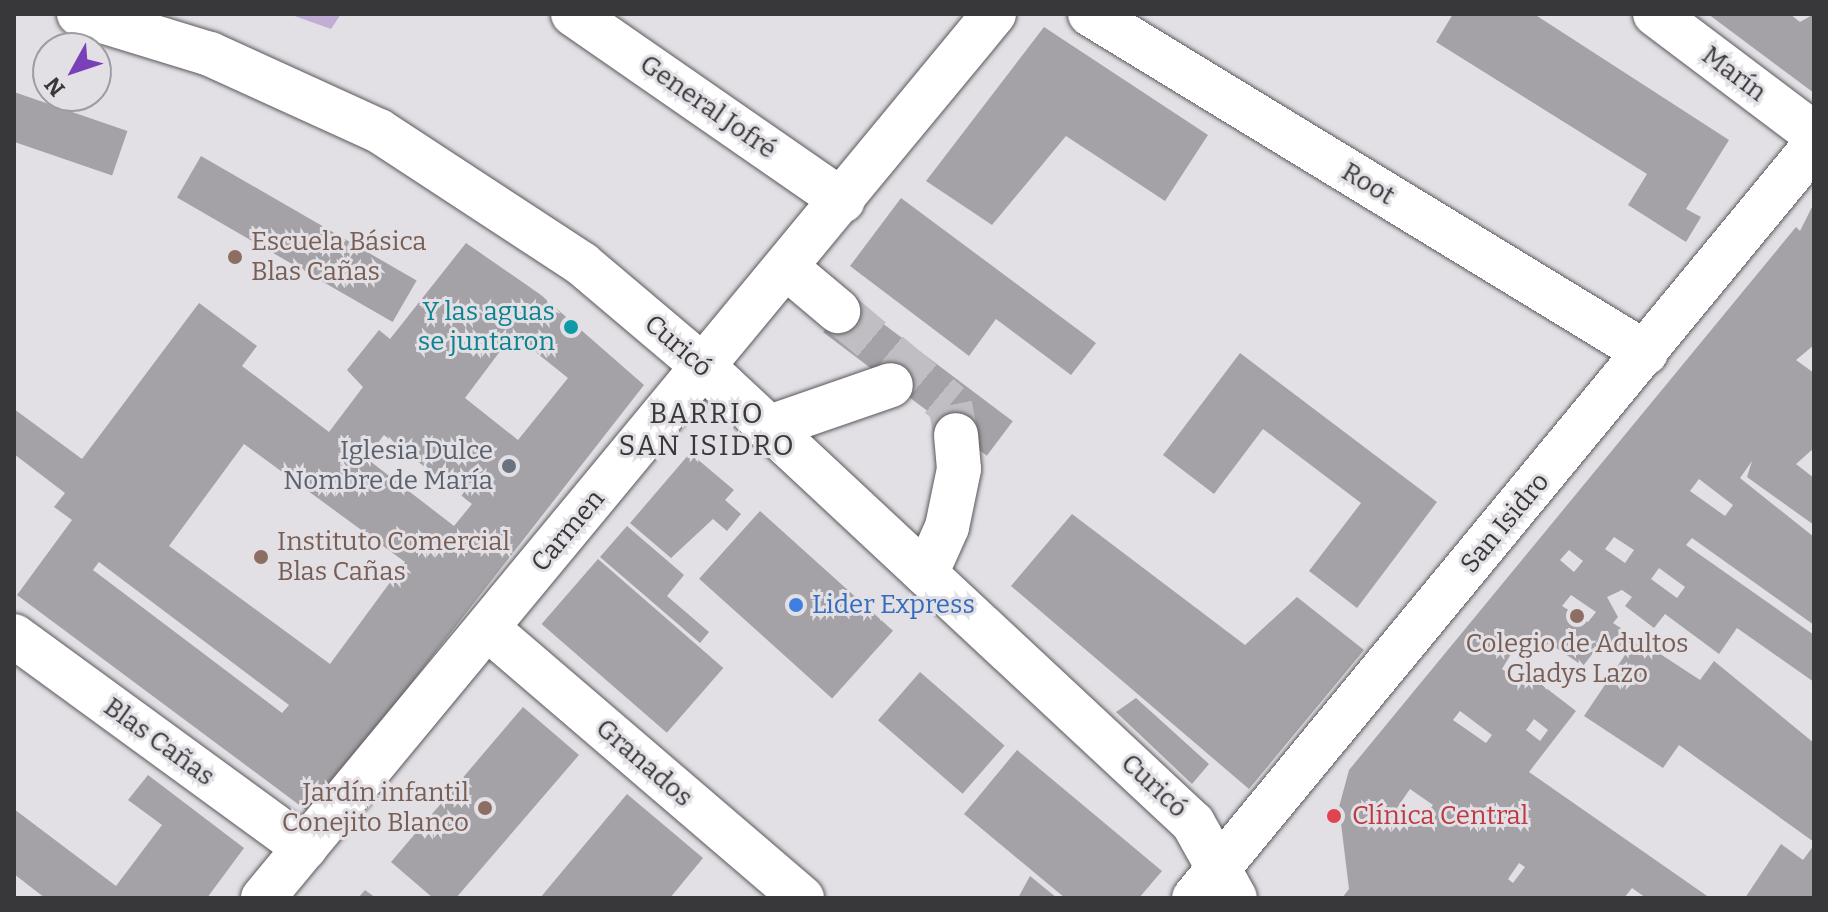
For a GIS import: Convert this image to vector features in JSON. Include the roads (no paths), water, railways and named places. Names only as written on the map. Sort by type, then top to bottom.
[{"type":"street","name":"Curicó","points":[[79,14],[210,54],[379,131],[512,212],[704,367],[1193,823],[1217,887]]},
{"type":"street","name":"General Jofré","points":[[573,14],[843,201]]},
{"type":"street","name":"Carmen","points":[[263,898],[843,201],[994,14]]},
{"type":"street","name":"Root","points":[[1090,14],[1646,353]]},
{"type":"street","name":"Marín","points":[[1655,14],[1814,134]]},
{"type":"street","name":"San Isidro","points":[[1217,887],[1814,146]]},
{"type":"street","points":[[787,268],[838,311]]},
{"type":"street","points":[[767,428],[891,385]]},
{"type":"street","points":[[926,574],[947,527],[959,469],[956,435]]},
{"type":"street","name":"Granados","points":[[487,628],[802,898]]},
{"type":"street","name":"Blas Cañas","points":[[14,636],[305,848]]},
{"type":"tunnel","points":[[838,311],[950,405],[956,435]]},
{"type":"place","name":"Escuela Básica Blas Cañas","points":[[235,257]]},
{"type":"place","name":"Y las aguas se juntaron","points":[[571,327]]},
{"type":"place","name":"Iglesia Dulce Nombre de María","points":[[509,466]]},
{"type":"place","name":"Instituto Comercial Blas Cañas","points":[[261,557]]},
{"type":"place","name":"Lider Express","points":[[796,605]]},
{"type":"place","name":"Colegio de Adultos Gladys Lazo","points":[[1577,616]]},
{"type":"place","name":"Jardín infantil Conejito Blanco","points":[[485,808]]},
{"type":"place","name":"Clínica Central","points":[[1334,816]]},
{"type":"district","name":"BARRIO SAN ISIDRO","points":[[707,430]]}]
